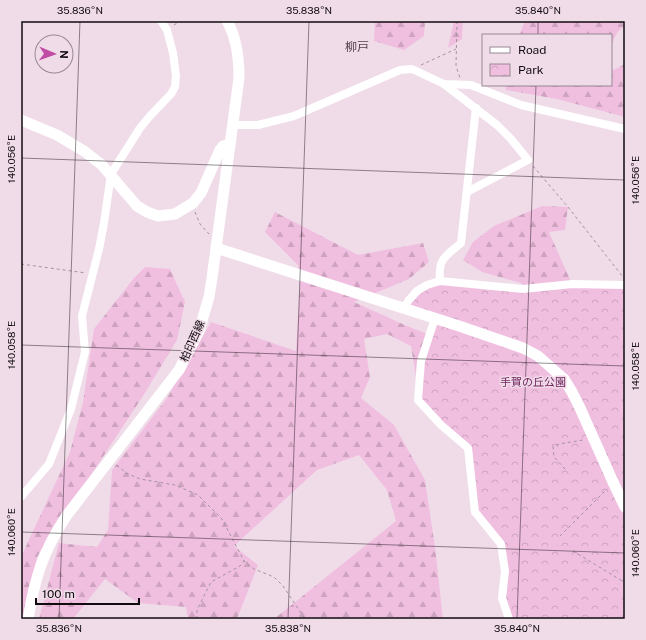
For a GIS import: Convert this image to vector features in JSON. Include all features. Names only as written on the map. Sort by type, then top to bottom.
[{"type":"street","points":[[21,497],[49,464],[69,414],[85,352],[82,316],[104,223],[111,174],[140,128],[171,94],[175,87],[176,76],[173,53],[167,30],[161,21]]},
{"type":"street","name":"柏印西線","points":[[28,619],[38,572],[45,552],[55,534],[67,515],[166,389],[179,370],[199,332],[209,297],[239,78],[239,66],[235,39],[227,21]]},
{"type":"street","points":[[233,125],[258,125],[294,116],[400,70],[412,69],[444,84],[476,108],[497,125],[528,160],[467,192]]},
{"type":"street","points":[[444,84],[471,85],[521,105],[625,129]]},
{"type":"street","points":[[440,281],[439,270],[443,258],[461,243],[476,108]]},
{"type":"street","points":[[21,120],[72,143],[102,165],[137,206],[158,216],[168,216],[180,212],[193,203],[201,193],[220,150],[223,146],[230,144]]},
{"type":"street","points":[[217,244],[504,341],[538,356],[564,379],[580,408],[625,507]]},
{"type":"street","points":[[404,308],[417,291],[427,285],[440,281],[523,289],[572,284],[625,285]]},
{"type":"street","points":[[434,318],[420,361],[418,400],[441,425],[468,448],[475,512],[501,544],[505,571],[502,598],[509,619]]},
{"type":"path","points":[[457,21],[456,66],[463,85]]},
{"type":"path","points":[[412,69],[456,48]]},
{"type":"path","points":[[528,160],[568,207],[625,279]]},
{"type":"path","points":[[193,203],[200,224],[217,244]]},
{"type":"path","points":[[21,264],[92,274]]},
{"type":"path","points":[[565,469],[554,457],[553,447],[559,444],[594,438]]},
{"type":"path","points":[[111,459],[126,473],[140,479],[175,485],[198,495],[222,519],[244,561],[254,569],[274,577],[306,619]]},
{"type":"path","points":[[560,536],[613,482]]},
{"type":"path","points":[[573,550],[624,582],[625,580]]},
{"type":"path","points":[[196,619],[198,610],[211,582],[240,566],[244,561]]},
{"type":"green space","points":[[375,21],[425,21],[424,36],[404,50],[374,41]]},
{"type":"green space","points":[[454,21],[463,21],[462,39],[448,48]]},
{"type":"green space","points":[[525,21],[625,21],[625,25],[617,33],[612,44],[612,34],[519,34]]},
{"type":"green space","points":[[625,64],[625,117],[557,99],[506,90],[505,86],[612,86],[612,69],[614,70]]},
{"type":"green space","points":[[542,206],[568,207],[565,230],[549,232],[572,284],[505,571],[468,448],[418,389],[411,346],[387,334],[364,339],[370,377],[361,398],[394,425],[425,480],[435,547],[443,619],[274,619],[396,521],[387,490],[359,455],[317,470],[234,546],[258,565],[237,619],[188,619],[186,607],[138,603],[105,579],[73,619],[39,619],[59,543],[97,547],[108,530],[112,470],[167,398],[211,322],[296,351],[300,280],[298,265],[265,232],[275,212],[358,255],[423,243],[429,262],[409,279],[354,302],[407,326],[484,356],[535,298],[521,283],[482,272],[463,260],[473,242],[494,226]]},
{"type":"green space","points":[[145,267],[170,269],[185,302],[177,340],[143,396],[37,557],[23,619],[21,619],[21,557],[70,452],[83,402],[94,329],[134,278]]},
{"type":"green space","name":"手賀の丘公園","points":[[432,283],[523,289],[625,286],[625,619],[509,619],[502,598],[501,544],[475,512],[468,448],[418,400],[418,389],[434,318],[405,308],[409,300]]},
{"type":"district","name":"柳戸","points":[[357,47]]}]
